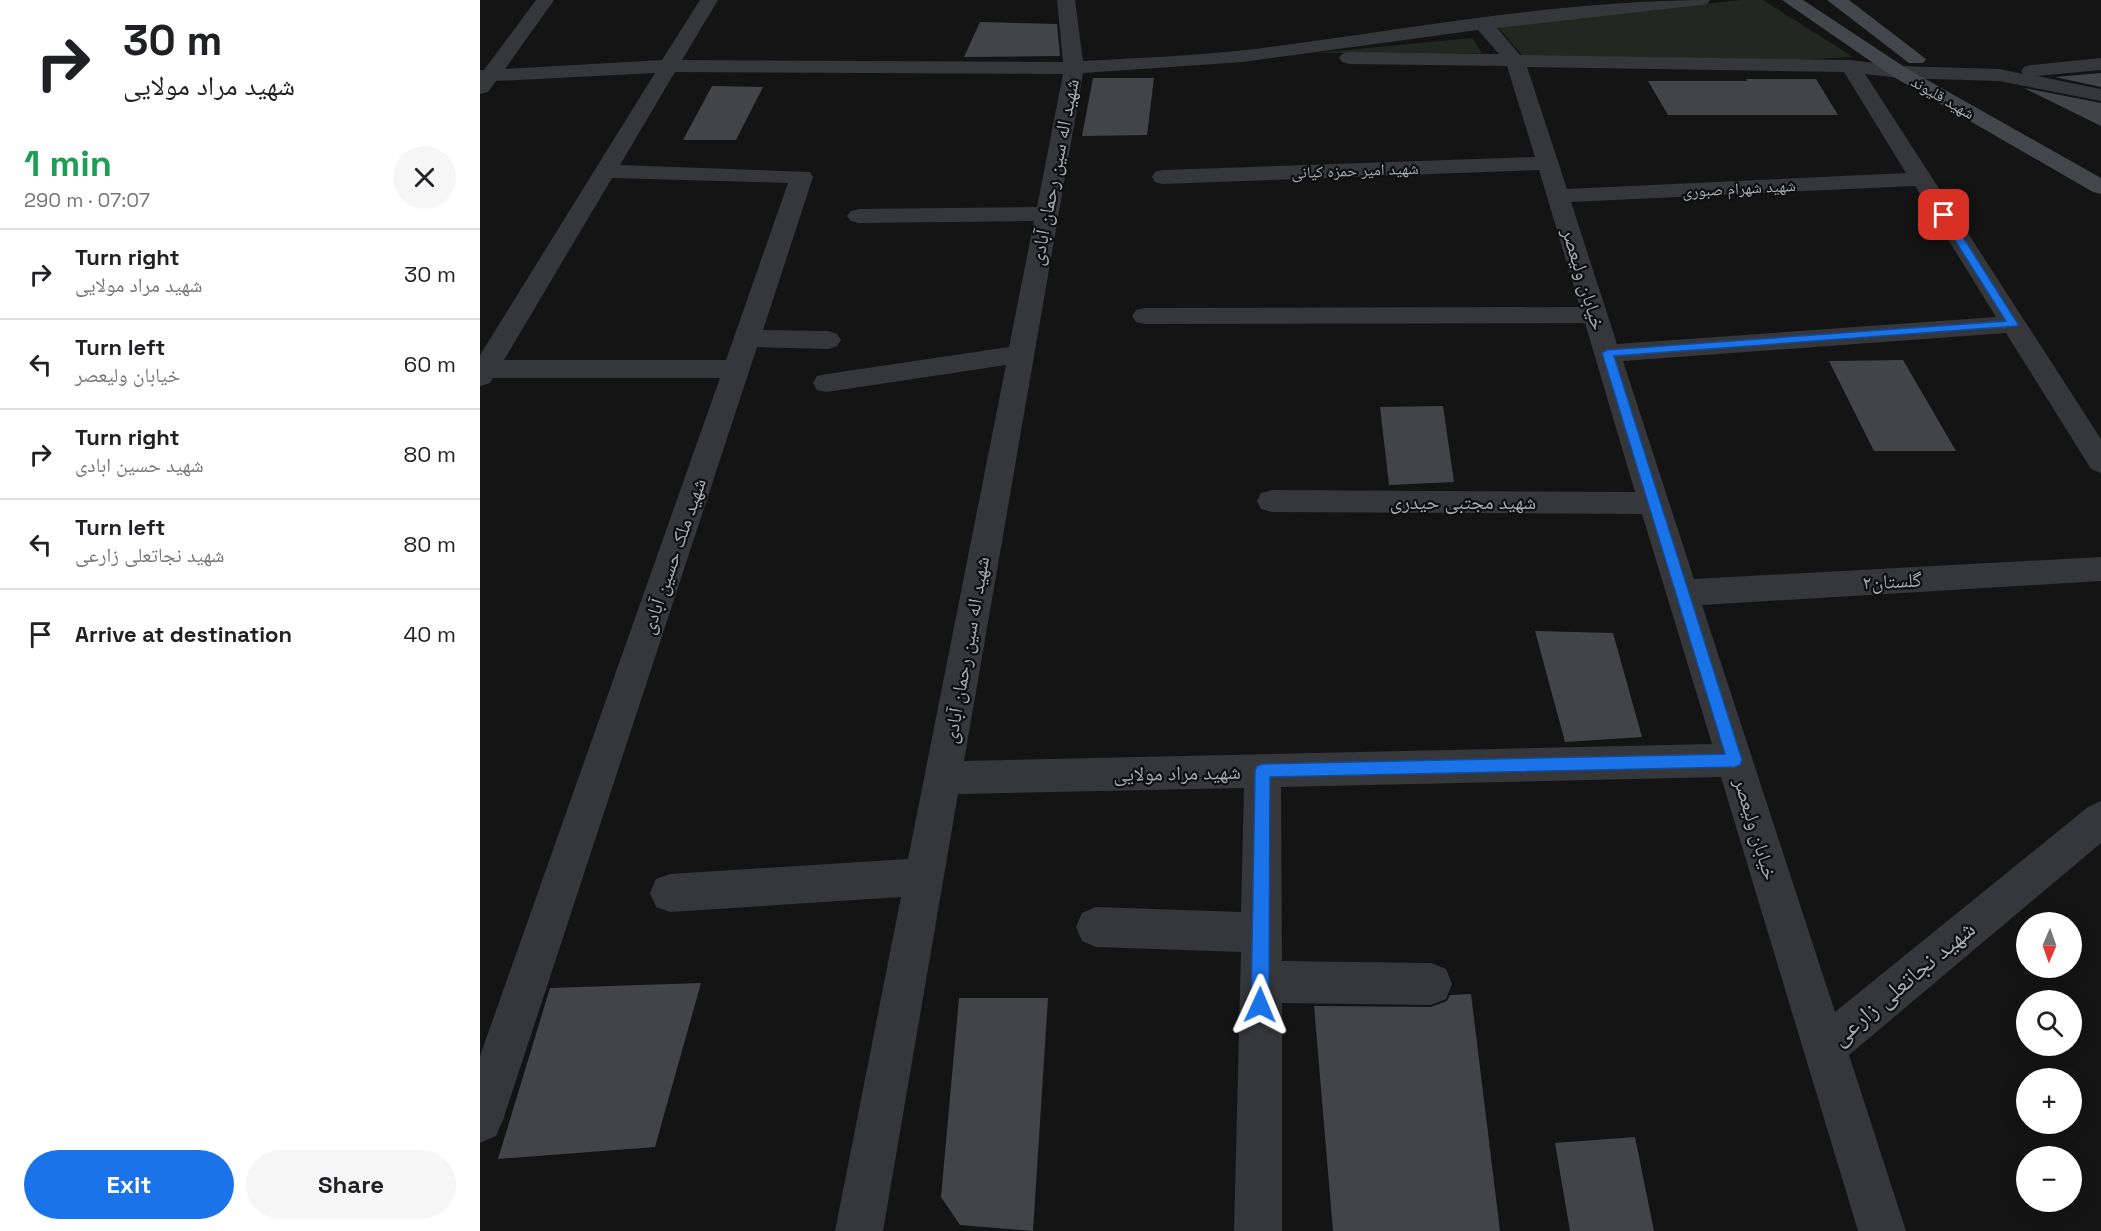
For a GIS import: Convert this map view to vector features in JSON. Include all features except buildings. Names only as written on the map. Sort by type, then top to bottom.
[{"type":"main road","name":"شهید قلیوند","points":[[1791,0],[1899,72],[2101,187]]},
{"type":"main road","name":"شهید قلیوند","points":[[1836,0],[1933,73],[2101,167]]},
{"type":"street","points":[[483,80],[545,0]]},
{"type":"street","points":[[709,0],[605,171],[492,339],[482,373],[742,354],[828,340]]},
{"type":"street","name":"شهید اله سین رحمان آبادی","points":[[859,1231],[1074,68],[1066,0]]},
{"type":"street","points":[[483,80],[669,66],[1074,68],[1244,56],[1484,24],[1701,0]]},
{"type":"street","points":[[1484,24],[1516,62]]},
{"type":"street","points":[[1244,56],[1850,66],[1899,72],[1999,75],[2101,64]]},
{"type":"street","name":"خیابان ولیعصر","points":[[1516,62],[1825,1047]]},
{"type":"street","points":[[1850,66],[2101,462]]},
{"type":"street","points":[[1999,75],[2101,95]]},
{"type":"street","name":"شهید امیر حمزه کیانی","points":[[1163,177],[1548,163]]},
{"type":"street","name":"شهید ملک حسین آبادی","points":[[480,1120],[801,177],[605,171]]},
{"type":"street","name":"شهید شهرام صبوری","points":[[1558,196],[1921,179]]},
{"type":"street","points":[[859,216],[1046,214]]},
{"type":"street","points":[[1145,316],[1596,315]]},
{"type":"street","points":[[1607,353],[2013,324]]},
{"type":"street","points":[[827,383],[1020,354]]},
{"type":"street","name":"شهید مجتبی حیدری","points":[[1272,501],[1654,503]]},
{"type":"street","name":"گلستان۲","points":[[1682,593],[2101,569]]},
{"type":"street","name":"شهید مراد مولایی","points":[[942,778],[1735,760]]},
{"type":"street","points":[[1258,1231],[1263,771]]},
{"type":"street","name":"شهید نجاتعلی زارعی","points":[[1882,1231],[1825,1047],[2101,819]]},
{"type":"street","points":[[670,893],[924,877]]},
{"type":"street","points":[[1096,927],[1261,933]]},
{"type":"street","points":[[1260,982],[1431,984]]},
{"type":"shaded area","points":[[1741,0],[1763,0],[1853,57],[1792,60],[1523,56],[1497,26]]},
{"type":"shaded area","points":[[1472,38],[1482,53],[1315,53]]},
{"type":"route","points":[[1260,1005],[1263,771],[1735,760],[1607,353],[2013,324],[1944,215]]}]
